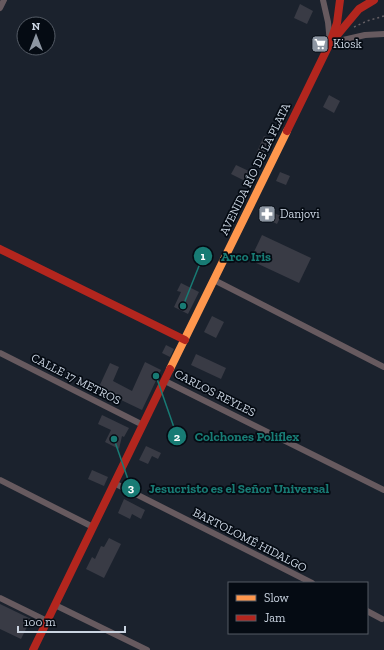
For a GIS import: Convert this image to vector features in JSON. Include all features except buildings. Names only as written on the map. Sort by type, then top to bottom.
[{"type":"street","points":[[0,8],[4,0]]},
{"type":"street","points":[[323,0],[328,22],[330,43],[365,35],[384,34]]},
{"type":"street","name":"AVENIDA RÍO DE LA PLATA","points":[[33,650],[330,43],[337,23],[340,0]]},
{"type":"street","name":"AVENIDA RÍO DE LA PLATA","points":[[330,43],[359,9],[374,0]]},
{"type":"street","points":[[0,249],[185,340]]},
{"type":"street","points":[[214,280],[384,367]]},
{"type":"street","name":"CALLE 17 METROS","points":[[0,353],[143,425]]},
{"type":"street","name":"CARLOS REYLES","points":[[165,381],[384,490]]},
{"type":"street","points":[[0,480],[93,527]]},
{"type":"street","name":"BARTOLOMÉ HIDALGO","points":[[114,483],[310,582]]},
{"type":"street","points":[[0,598],[47,621]]},
{"type":"street","points":[[54,605],[147,650]]},
{"type":"street","points":[[368,611],[382,618]]},
{"type":"path","points":[[349,29],[367,21],[384,16]]},
{"type":"traffic: slow","points":[[170,369],[287,131]]},
{"type":"traffic: jam","points":[[287,131],[330,43],[337,23],[340,0]]},
{"type":"traffic: jam","points":[[334,39],[359,9],[374,0]]},
{"type":"traffic: jam","points":[[0,249],[185,340]]},
{"type":"traffic: jam","points":[[33,650],[170,369]]},
{"type":"place","name":"Kiosk","points":[[320,44]]},
{"type":"place","name":"Danjovi","points":[[267,214]]},
{"type":"place","name":"Arco Iris","points":[[183,306]]},
{"type":"place","name":"Colchones Poliflex","points":[[156,376]]},
{"type":"place","name":"Jesucristo es el Señor Universal","points":[[114,439]]}]
